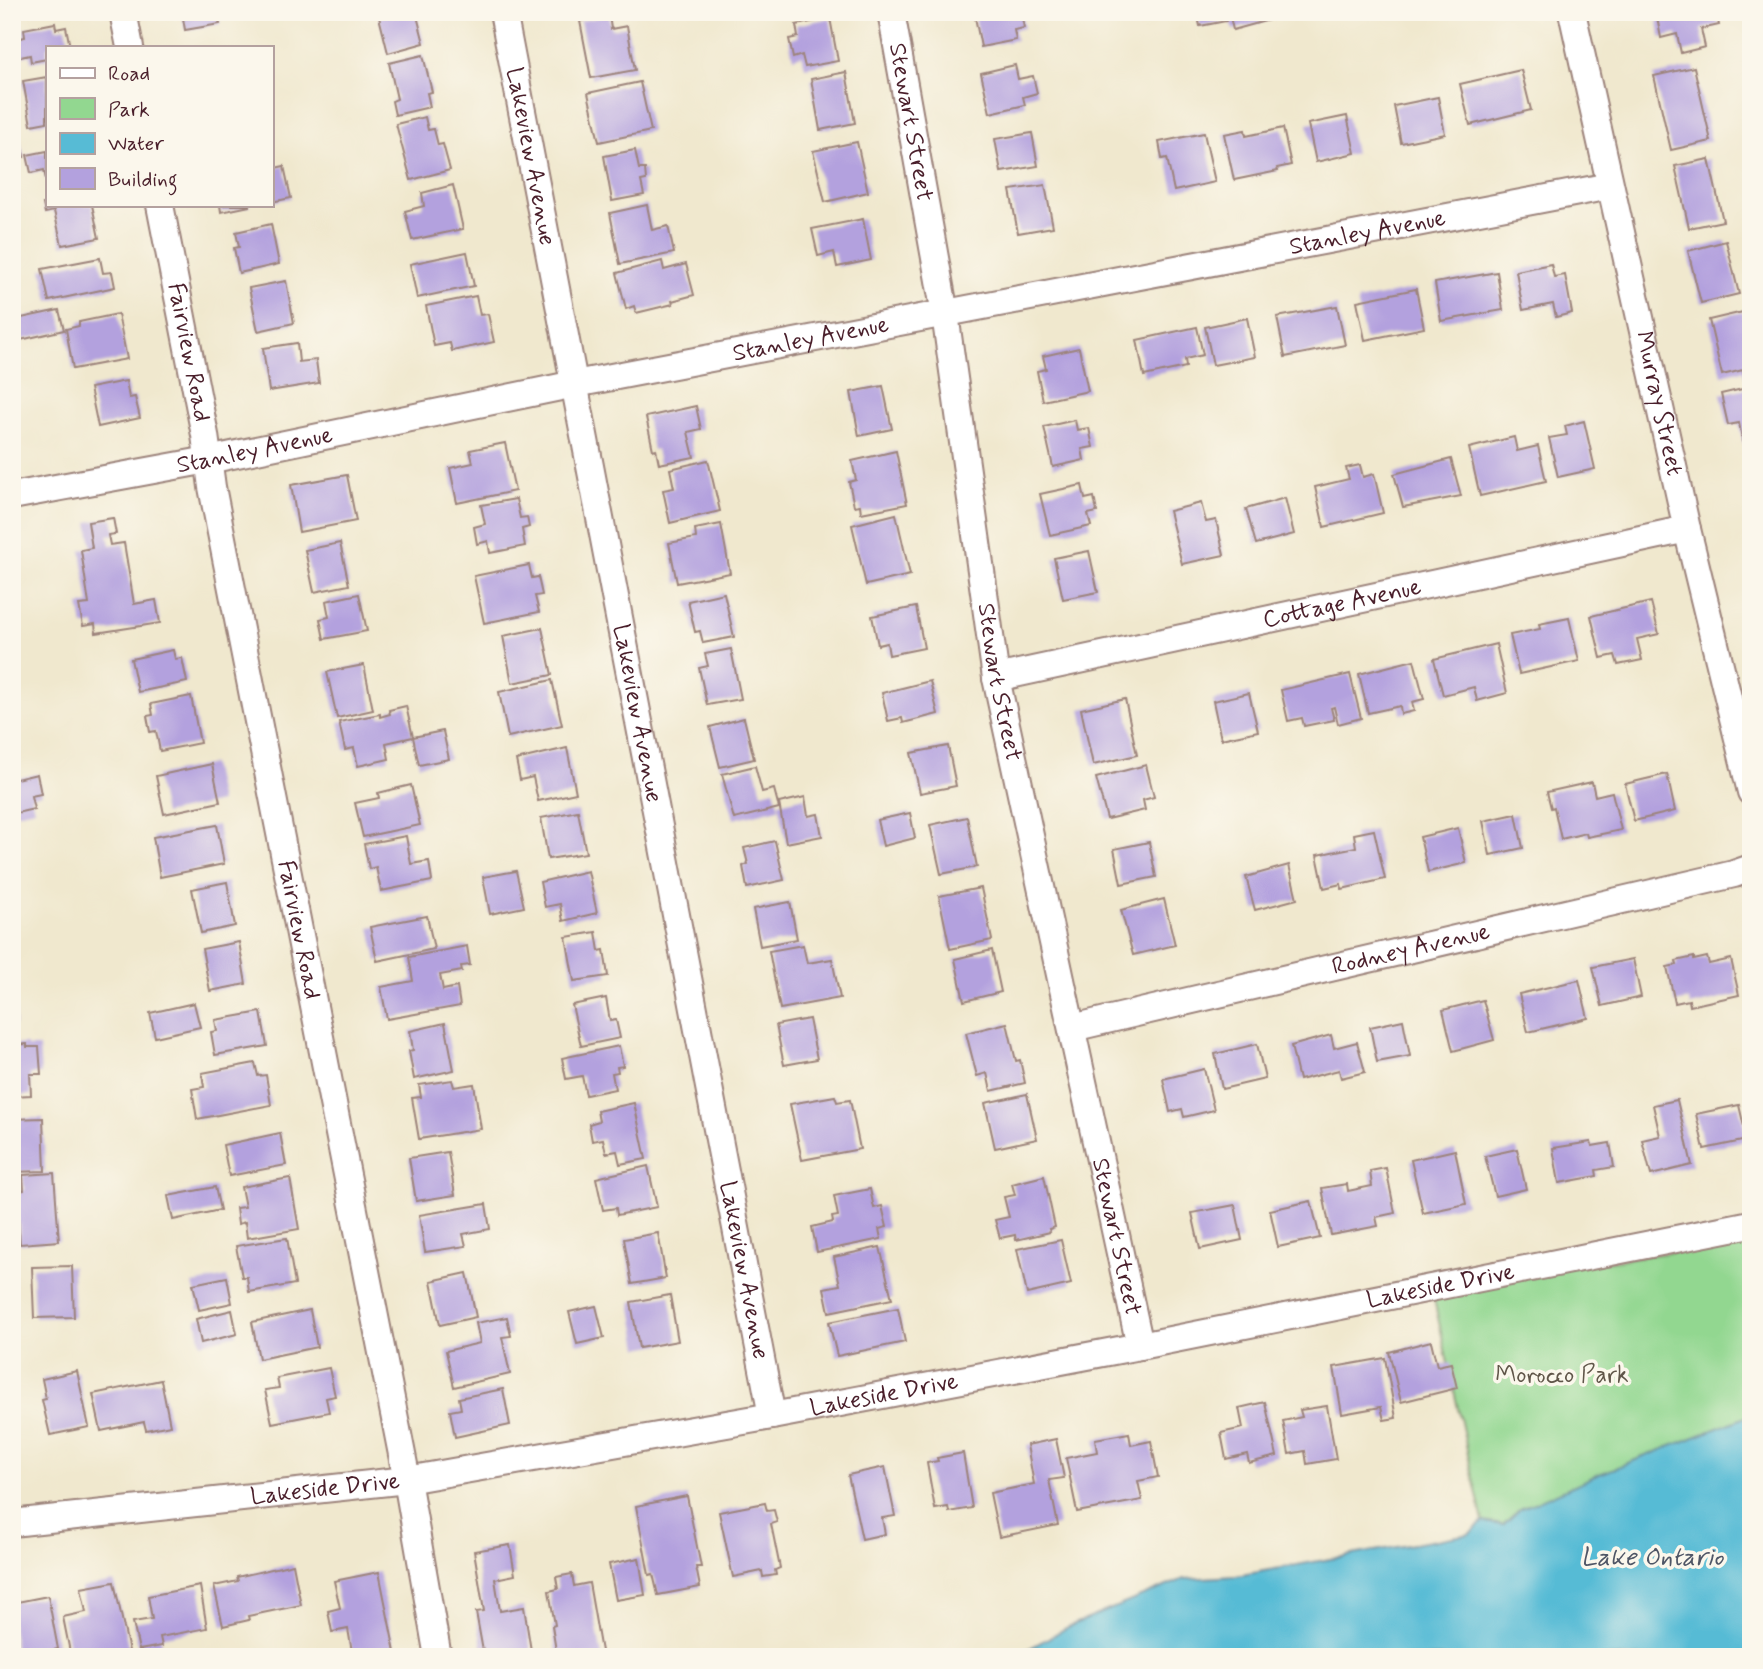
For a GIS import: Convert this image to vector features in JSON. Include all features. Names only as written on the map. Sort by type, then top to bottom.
[{"type":"street","points":[[123,12],[130,46]]},
{"type":"street","name":"Lakeview Avenue","points":[[503,12],[772,1416]]},
{"type":"street","name":"Stewart Street","points":[[891,12],[945,314],[996,678],[1140,1346]]},
{"type":"street","name":"Murray Street","points":[[1572,12],[1687,529],[1751,792]]},
{"type":"street","name":"Stanley Avenue","points":[[12,496],[208,460],[575,384],[1610,186]]},
{"type":"street","name":"Fairview Road","points":[[160,206],[407,1480],[438,1657]]},
{"type":"street","name":"Cottage Avenue","points":[[996,678],[1687,529]]},
{"type":"street","name":"Rodney Avenue","points":[[1072,1028],[1751,868]]},
{"type":"street","name":"Lakeside Drive","points":[[12,1523],[407,1480],[772,1416],[1140,1346],[1751,1224]]},
{"type":"green space","name":"Morocco Park","points":[[1751,1241],[1751,1415],[1520,1509],[1503,1525],[1483,1522],[1431,1286]]},
{"type":"water","name":"Lake Ontario","points":[[1751,1415],[1751,1657],[1014,1657],[1070,1626],[1184,1579],[1236,1576],[1469,1534],[1483,1522],[1503,1525],[1520,1509],[1597,1475]]},
{"type":"building","points":[[182,12],[218,12],[220,24],[185,30]]},
{"type":"building","points":[[398,12],[416,12],[424,43],[388,53],[379,17]]},
{"type":"building","points":[[974,12],[1021,12],[1024,28],[1014,30],[1016,40],[981,47]]},
{"type":"building","points":[[1197,12],[1224,12],[1226,21],[1200,26]]},
{"type":"building","points":[[1229,12],[1267,12],[1269,20],[1233,30]]},
{"type":"building","points":[[1656,12],[1716,12],[1719,25],[1701,29],[1705,47],[1681,53],[1677,34],[1661,38]]},
{"type":"building","points":[[609,15],[611,29],[627,26],[635,70],[591,78],[580,21]]},
{"type":"building","points":[[830,18],[838,61],[805,67],[802,55],[793,58],[789,39],[798,37],[796,25]]},
{"type":"building","points":[[55,23],[56,29],[66,27],[70,46],[46,46],[46,59],[31,62],[30,55],[16,58],[12,40],[25,37],[24,29]]},
{"type":"building","points":[[423,55],[432,92],[427,93],[430,107],[395,115],[392,101],[397,99],[389,63]]},
{"type":"building","points":[[1015,65],[1018,79],[1033,76],[1037,93],[1023,97],[1025,105],[990,113],[981,73]]},
{"type":"building","points":[[1694,67],[1711,141],[1671,150],[1654,76]]},
{"type":"building","points":[[1521,70],[1531,110],[1470,125],[1460,84]]},
{"type":"building","points":[[846,72],[855,123],[820,130],[811,79]]},
{"type":"building","points":[[46,77],[46,122],[31,125],[23,81]]},
{"type":"building","points":[[640,82],[651,131],[599,142],[588,93]]},
{"type":"building","points":[[1438,97],[1445,134],[1401,143],[1394,106]]},
{"type":"building","points":[[1347,116],[1355,153],[1316,162],[1308,124]]},
{"type":"building","points":[[425,117],[428,130],[434,129],[438,145],[443,144],[450,170],[411,180],[396,124]]},
{"type":"building","points":[[1283,128],[1291,165],[1277,168],[1278,171],[1234,180],[1224,134],[1245,130],[1246,136]]},
{"type":"building","points":[[18,130],[24,157],[12,160],[12,131]]},
{"type":"building","points":[[1032,133],[1038,166],[1001,172],[995,139]]},
{"type":"building","points":[[1204,133],[1215,182],[1174,191],[1167,158],[1162,159],[1159,142]]},
{"type":"building","points":[[857,142],[868,192],[825,202],[813,151]]},
{"type":"building","points":[[635,150],[639,169],[645,169],[646,180],[641,181],[644,195],[612,201],[604,156]]},
{"type":"building","points":[[46,151],[46,180],[44,170],[31,173],[27,155]]},
{"type":"building","points":[[1709,159],[1723,221],[1689,228],[1675,166]]},
{"type":"building","points":[[284,166],[291,198],[273,202],[273,169]]},
{"type":"building","points":[[453,185],[463,229],[412,240],[405,211],[424,206],[422,193]]},
{"type":"building","points":[[1045,185],[1053,227],[1018,233],[1010,190]]},
{"type":"building","points":[[43,204],[92,206],[99,238],[62,245],[54,211],[45,213]]},
{"type":"building","points":[[647,205],[652,230],[668,226],[674,253],[620,264],[610,213]]},
{"type":"building","points":[[220,206],[250,206],[221,212]]},
{"type":"building","points":[[863,219],[871,260],[837,267],[834,252],[818,256],[812,229]]},
{"type":"building","points":[[271,224],[279,264],[239,273],[234,248],[239,247],[236,232]]},
{"type":"building","points":[[1726,241],[1739,294],[1701,303],[1688,251]]},
{"type":"building","points":[[467,252],[474,286],[417,298],[410,264]]},
{"type":"building","points":[[100,258],[103,273],[112,272],[115,287],[49,301],[42,269]]},
{"type":"building","points":[[662,261],[664,270],[686,264],[694,295],[672,301],[673,304],[636,313],[634,306],[626,309],[617,273]]},
{"type":"building","points":[[1551,264],[1554,277],[1565,275],[1572,313],[1556,317],[1553,304],[1523,310],[1516,271]]},
{"type":"building","points":[[1497,272],[1503,310],[1441,321],[1435,283]]},
{"type":"building","points":[[286,281],[294,323],[258,331],[249,288]]},
{"type":"building","points":[[1416,289],[1424,328],[1365,340],[1357,301]]},
{"type":"building","points":[[476,296],[480,315],[488,314],[494,342],[452,351],[450,343],[434,346],[426,306]]},
{"type":"building","points":[[1337,306],[1345,345],[1285,357],[1277,317]]},
{"type":"building","points":[[59,310],[64,330],[16,341],[12,320]]},
{"type":"building","points":[[1743,312],[1751,344],[1751,378],[1746,380],[1743,370],[1722,375],[1709,320]]},
{"type":"building","points":[[118,314],[127,359],[73,369],[66,329],[79,326],[79,322]]},
{"type":"building","points":[[1247,318],[1255,357],[1213,365],[1205,327]]},
{"type":"building","points":[[1197,327],[1203,355],[1185,359],[1186,367],[1144,376],[1137,340]]},
{"type":"building","points":[[297,343],[299,362],[316,360],[319,383],[269,391],[263,348]]},
{"type":"building","points":[[1079,348],[1088,391],[1043,401],[1037,371],[1046,369],[1043,356]]},
{"type":"building","points":[[126,381],[129,398],[135,397],[140,418],[98,427],[90,388]]},
{"type":"building","points":[[883,386],[892,429],[859,436],[851,392]]},
{"type":"building","points":[[1751,387],[1751,441],[1743,443],[1739,423],[1728,425],[1721,394]]},
{"type":"building","points":[[696,406],[701,429],[688,432],[694,457],[659,464],[646,417]]},
{"type":"building","points":[[1075,420],[1077,430],[1089,428],[1093,447],[1082,449],[1084,460],[1053,467],[1044,427]]},
{"type":"building","points":[[1584,421],[1595,469],[1558,477],[1549,438],[1567,435],[1565,426]]},
{"type":"building","points":[[1514,437],[1517,451],[1538,446],[1546,481],[1480,496],[1469,448]]},
{"type":"building","points":[[505,443],[515,491],[457,503],[450,468],[473,463],[470,450]]},
{"type":"building","points":[[896,451],[907,504],[861,513],[860,505],[854,506],[849,482],[856,480],[852,461]]},
{"type":"building","points":[[1451,459],[1461,496],[1403,507],[1394,474]]},
{"type":"building","points":[[708,460],[720,511],[670,523],[663,490],[674,488],[670,469]]},
{"type":"building","points":[[1360,465],[1363,477],[1374,474],[1383,513],[1324,527],[1315,487],[1349,479],[1346,468]]},
{"type":"building","points":[[1751,465],[1751,490],[1750,490],[1744,467]]},
{"type":"building","points":[[347,475],[356,521],[299,532],[291,485]]},
{"type":"building","points":[[1082,485],[1085,499],[1094,497],[1097,512],[1088,514],[1091,526],[1050,535],[1040,494]]},
{"type":"building","points":[[1285,498],[1294,534],[1256,544],[1246,509]]},
{"type":"building","points":[[516,499],[520,518],[527,517],[529,527],[522,529],[525,546],[490,553],[488,541],[477,544],[474,527],[485,524],[481,505]]},
{"type":"building","points":[[1201,503],[1206,522],[1216,520],[1224,555],[1182,564],[1169,511]]},
{"type":"building","points":[[896,514],[910,575],[866,585],[852,525]]},
{"type":"building","points":[[113,518],[116,534],[108,535],[110,545],[124,543],[134,604],[156,600],[160,623],[96,633],[95,624],[83,626],[79,605],[89,604],[81,550],[92,548],[88,522]]},
{"type":"building","points":[[721,524],[730,573],[677,583],[669,543],[696,538],[695,529]]},
{"type":"building","points":[[340,543],[349,585],[314,592],[305,550]]},
{"type":"building","points":[[1089,551],[1098,592],[1063,599],[1054,558]]},
{"type":"building","points":[[529,565],[532,578],[538,577],[542,595],[535,596],[539,612],[484,623],[474,576]]},
{"type":"building","points":[[724,593],[734,637],[703,643],[700,631],[695,632],[688,601]]},
{"type":"building","points":[[359,594],[367,631],[324,639],[320,619],[329,617],[326,601]]},
{"type":"building","points":[[1651,602],[1659,634],[1637,639],[1642,660],[1618,665],[1615,655],[1601,658],[1591,616]]},
{"type":"building","points":[[916,607],[924,648],[889,655],[887,643],[878,645],[872,616]]},
{"type":"building","points":[[1569,618],[1579,661],[1519,674],[1510,635],[1540,629],[1539,624]]},
{"type":"building","points":[[542,628],[552,675],[512,683],[503,636]]},
{"type":"building","points":[[1496,644],[1507,693],[1477,701],[1474,687],[1443,695],[1434,659]]},
{"type":"building","points":[[731,649],[741,699],[707,705],[699,668],[708,666],[705,654]]},
{"type":"building","points":[[173,650],[175,659],[182,658],[187,682],[138,692],[131,659]]},
{"type":"building","points":[[1414,660],[1424,699],[1412,702],[1414,711],[1401,714],[1400,706],[1368,713],[1359,674]]},
{"type":"building","points":[[364,665],[373,710],[337,718],[327,672]]},
{"type":"building","points":[[1350,674],[1361,718],[1338,724],[1334,707],[1331,708],[1334,720],[1304,726],[1302,718],[1288,721],[1281,690]]},
{"type":"building","points":[[552,680],[562,725],[508,737],[499,692]]},
{"type":"building","points":[[930,681],[938,714],[903,723],[902,718],[888,721],[882,693]]},
{"type":"building","points":[[1249,693],[1258,731],[1221,739],[1213,701]]},
{"type":"building","points":[[191,696],[200,743],[160,751],[156,731],[150,732],[147,716],[153,715],[151,704]]},
{"type":"building","points":[[1125,699],[1137,755],[1093,765],[1081,709]]},
{"type":"building","points":[[406,706],[413,737],[386,743],[389,759],[358,766],[354,748],[345,750],[339,722],[380,714],[380,717],[390,714],[389,710]]},
{"type":"building","points":[[744,718],[754,759],[720,767],[710,727]]},
{"type":"building","points":[[443,731],[449,759],[419,765],[413,737]]},
{"type":"building","points":[[948,746],[956,786],[920,793],[911,753]]},
{"type":"building","points":[[567,748],[576,793],[538,801],[533,777],[520,780],[516,760]]},
{"type":"building","points":[[212,764],[220,802],[164,814],[156,776]]},
{"type":"building","points":[[1146,765],[1154,797],[1143,800],[1145,810],[1107,819],[1096,778]]},
{"type":"building","points":[[755,766],[762,792],[774,789],[779,808],[734,819],[722,774]]},
{"type":"building","points":[[37,774],[41,794],[31,796],[34,809],[12,814],[12,780]]},
{"type":"building","points":[[1667,774],[1675,811],[1634,821],[1625,784]]},
{"type":"building","points":[[1592,782],[1595,796],[1612,792],[1621,830],[1587,837],[1586,833],[1561,839],[1554,807],[1551,808],[1547,792]]},
{"type":"building","points":[[411,785],[420,825],[363,837],[355,803],[379,798],[378,793]]},
{"type":"building","points":[[805,797],[808,816],[818,814],[822,836],[786,843],[779,803]]},
{"type":"building","points":[[578,811],[586,853],[548,859],[541,818]]},
{"type":"building","points":[[910,813],[915,838],[883,846],[877,820]]},
{"type":"building","points":[[1516,814],[1523,848],[1490,855],[1483,821]]},
{"type":"building","points":[[967,817],[977,867],[941,874],[930,825]]},
{"type":"building","points":[[217,825],[224,864],[160,877],[153,837]]},
{"type":"building","points":[[1458,828],[1466,863],[1428,872],[1420,837]]},
{"type":"building","points":[[1374,830],[1385,879],[1342,889],[1341,884],[1324,888],[1317,855],[1356,847],[1354,834]]},
{"type":"building","points":[[406,836],[411,864],[429,861],[432,881],[381,891],[376,867],[369,869],[364,844]]},
{"type":"building","points":[[775,841],[784,880],[747,888],[743,866],[748,864],[744,848]]},
{"type":"building","points":[[1149,842],[1156,877],[1121,884],[1114,849]]},
{"type":"building","points":[[1289,865],[1297,899],[1255,910],[1246,877]]},
{"type":"building","points":[[516,871],[524,907],[490,914],[483,877]]},
{"type":"building","points":[[588,871],[597,913],[563,921],[560,904],[545,907],[540,882]]},
{"type":"building","points":[[227,882],[235,926],[201,933],[192,889]]},
{"type":"building","points":[[981,888],[992,940],[950,949],[939,896]]},
{"type":"building","points":[[1164,899],[1175,945],[1133,955],[1121,910]]},
{"type":"building","points":[[790,902],[797,939],[760,946],[753,909]]},
{"type":"building","points":[[427,916],[434,949],[377,961],[370,927]]},
{"type":"building","points":[[596,932],[599,951],[604,950],[608,976],[574,981],[566,937]]},
{"type":"building","points":[[239,942],[246,984],[210,991],[202,949]]},
{"type":"building","points":[[803,945],[807,963],[832,959],[840,998],[780,1009],[769,951]]},
{"type":"building","points":[[467,946],[470,965],[461,966],[462,971],[440,975],[443,990],[457,987],[460,1006],[387,1019],[381,987],[413,981],[409,957]]},
{"type":"building","points":[[992,950],[1001,992],[964,1001],[955,959]]},
{"type":"building","points":[[1694,957],[1694,960],[1707,957],[1709,964],[1731,959],[1739,995],[1690,1006],[1689,1000],[1675,1003],[1667,967],[1677,965],[1676,961]]},
{"type":"building","points":[[1633,959],[1641,997],[1602,1006],[1593,967]]},
{"type":"building","points":[[12,970],[16,1025],[12,1026]]},
{"type":"building","points":[[1579,980],[1588,1018],[1528,1032],[1519,994]]},
{"type":"building","points":[[606,998],[610,1021],[616,1020],[620,1038],[581,1046],[572,1005]]},
{"type":"building","points":[[1483,1000],[1494,1040],[1453,1051],[1443,1010]]},
{"type":"building","points":[[194,1003],[200,1027],[155,1037],[150,1013]]},
{"type":"building","points":[[261,1012],[267,1046],[215,1055],[211,1032],[217,1031],[215,1020]]},
{"type":"building","points":[[809,1019],[817,1059],[784,1065],[776,1025]]},
{"type":"building","points":[[1403,1020],[1410,1056],[1377,1062],[1370,1027]]},
{"type":"building","points":[[445,1023],[454,1070],[414,1079],[409,1051],[413,1050],[410,1031]]},
{"type":"building","points":[[1007,1023],[1016,1061],[1020,1060],[1025,1083],[991,1091],[987,1073],[977,1076],[966,1033]]},
{"type":"building","points":[[1331,1035],[1334,1048],[1357,1042],[1365,1072],[1341,1078],[1339,1070],[1299,1080],[1291,1046]]},
{"type":"building","points":[[27,1044],[27,1047],[39,1047],[41,1074],[30,1074],[31,1095],[12,1096],[12,1045]]},
{"type":"building","points":[[1257,1044],[1265,1079],[1222,1089],[1215,1054]]},
{"type":"building","points":[[619,1046],[623,1066],[617,1067],[618,1072],[612,1073],[615,1089],[586,1095],[582,1076],[566,1079],[562,1058]]},
{"type":"building","points":[[255,1063],[258,1076],[266,1075],[271,1105],[197,1119],[192,1089],[204,1087],[202,1073]]},
{"type":"building","points":[[1204,1069],[1214,1110],[1184,1117],[1182,1109],[1170,1112],[1163,1079]]},
{"type":"building","points":[[452,1080],[454,1087],[474,1084],[481,1129],[419,1139],[412,1098],[421,1097],[419,1085]]},
{"type":"building","points":[[1027,1094],[1037,1139],[995,1148],[985,1103]]},
{"type":"building","points":[[835,1096],[837,1102],[850,1100],[860,1149],[802,1160],[790,1104]]},
{"type":"building","points":[[1677,1100],[1692,1165],[1651,1175],[1642,1140],[1660,1136],[1653,1105]]},
{"type":"building","points":[[634,1103],[646,1159],[620,1164],[617,1151],[606,1153],[603,1139],[592,1141],[589,1124],[599,1121],[597,1111]]},
{"type":"building","points":[[1739,1105],[1747,1140],[1704,1149],[1696,1114]]},
{"type":"building","points":[[43,1118],[45,1171],[12,1172],[12,1119]]},
{"type":"building","points":[[280,1133],[286,1165],[229,1176],[223,1145]]},
{"type":"building","points":[[1591,1142],[1592,1146],[1610,1143],[1614,1167],[1596,1170],[1597,1176],[1559,1183],[1553,1148]]},
{"type":"building","points":[[1517,1149],[1526,1189],[1495,1196],[1485,1156]]},
{"type":"building","points":[[1455,1150],[1466,1204],[1423,1213],[1411,1160]]},
{"type":"building","points":[[448,1152],[455,1195],[416,1201],[409,1158]]},
{"type":"building","points":[[648,1166],[657,1207],[617,1215],[616,1208],[603,1210],[596,1178]]},
{"type":"building","points":[[1386,1168],[1395,1213],[1376,1217],[1378,1226],[1331,1235],[1322,1188],[1347,1184],[1348,1191],[1372,1186],[1370,1171]]},
{"type":"building","points":[[54,1173],[59,1241],[20,1244],[16,1191],[24,1190],[23,1175]]},
{"type":"building","points":[[1044,1176],[1055,1227],[1049,1229],[1050,1232],[1016,1240],[1015,1235],[1000,1238],[995,1220],[1009,1217],[1004,1197],[1015,1195],[1012,1184]]},
{"type":"building","points":[[290,1178],[299,1229],[247,1238],[245,1222],[238,1224],[236,1208],[245,1207],[241,1187]]},
{"type":"building","points":[[215,1187],[220,1210],[173,1220],[168,1196]]},
{"type":"building","points":[[870,1189],[874,1208],[882,1206],[887,1227],[879,1229],[881,1239],[817,1252],[812,1227],[833,1222],[832,1217],[838,1216],[834,1196]]},
{"type":"building","points":[[1311,1201],[1320,1238],[1278,1247],[1270,1210]]},
{"type":"building","points":[[486,1204],[490,1229],[463,1234],[466,1246],[425,1252],[419,1215]]},
{"type":"building","points":[[1235,1205],[1242,1240],[1200,1249],[1192,1213]]},
{"type":"building","points":[[658,1233],[666,1278],[632,1284],[624,1239]]},
{"type":"building","points":[[287,1238],[295,1284],[249,1292],[247,1277],[242,1277],[236,1246]]},
{"type":"building","points":[[1061,1240],[1071,1284],[1027,1294],[1017,1249]]},
{"type":"building","points":[[880,1247],[892,1299],[829,1312],[824,1288],[840,1285],[834,1257]]},
{"type":"building","points":[[72,1266],[74,1317],[34,1318],[32,1267]]},
{"type":"building","points":[[467,1273],[476,1317],[440,1325],[431,1281]]},
{"type":"building","points":[[227,1277],[232,1303],[199,1310],[193,1284]]},
{"type":"building","points":[[670,1295],[678,1341],[639,1348],[631,1302]]},
{"type":"building","points":[[596,1306],[604,1338],[577,1344],[569,1312]]},
{"type":"building","points":[[898,1308],[905,1342],[837,1356],[829,1322]]},
{"type":"building","points":[[232,1310],[237,1334],[201,1343],[196,1319]]},
{"type":"building","points":[[310,1310],[317,1347],[259,1359],[252,1322]]},
{"type":"building","points":[[507,1317],[511,1336],[502,1337],[510,1374],[454,1387],[446,1351],[480,1343],[476,1323]]},
{"type":"building","points":[[1431,1341],[1437,1366],[1451,1363],[1457,1388],[1401,1402],[1389,1352]]},
{"type":"building","points":[[1385,1358],[1396,1418],[1384,1420],[1381,1407],[1342,1414],[1334,1367]]},
{"type":"building","points":[[329,1368],[335,1396],[326,1398],[329,1412],[272,1423],[265,1390],[279,1388],[277,1378]]},
{"type":"building","points":[[77,1371],[89,1427],[50,1435],[42,1400],[46,1399],[42,1379]]},
{"type":"building","points":[[161,1380],[170,1425],[146,1430],[144,1422],[101,1431],[93,1394]]},
{"type":"building","points":[[503,1389],[510,1425],[455,1437],[450,1411],[461,1409],[459,1398]]},
{"type":"building","points":[[1265,1402],[1277,1456],[1249,1463],[1247,1454],[1226,1459],[1221,1433],[1243,1428],[1239,1408]]},
{"type":"building","points":[[1327,1406],[1336,1459],[1307,1464],[1305,1451],[1289,1454],[1283,1421],[1302,1417],[1300,1410]]},
{"type":"building","points":[[1129,1433],[1131,1445],[1151,1441],[1158,1477],[1138,1481],[1142,1500],[1077,1512],[1066,1458],[1097,1452],[1095,1439]]},
{"type":"building","points":[[1056,1439],[1064,1478],[1049,1480],[1058,1525],[999,1537],[990,1493],[1034,1484],[1027,1445]]},
{"type":"building","points":[[963,1453],[972,1508],[949,1512],[948,1507],[935,1509],[927,1463],[938,1461],[937,1458]]},
{"type":"building","points":[[885,1467],[895,1516],[882,1518],[885,1534],[862,1539],[848,1475]]},
{"type":"building","points":[[687,1496],[701,1567],[696,1567],[700,1587],[658,1595],[653,1574],[649,1575],[636,1506]]},
{"type":"building","points":[[765,1503],[767,1511],[774,1510],[777,1522],[771,1524],[780,1568],[775,1570],[776,1575],[763,1577],[762,1571],[733,1577],[719,1512]]},
{"type":"building","points":[[510,1545],[515,1575],[495,1579],[500,1611],[524,1607],[532,1657],[484,1657],[476,1612],[484,1611],[474,1551]]},
{"type":"building","points":[[639,1558],[645,1595],[616,1600],[609,1564]]},
{"type":"building","points":[[293,1564],[301,1605],[248,1616],[249,1620],[223,1626],[214,1586],[238,1581],[237,1577]]},
{"type":"building","points":[[379,1572],[396,1657],[353,1657],[348,1629],[332,1632],[328,1611],[340,1608],[334,1581]]},
{"type":"building","points":[[572,1574],[574,1586],[589,1583],[602,1657],[557,1657],[549,1591],[558,1589],[556,1577]]},
{"type":"building","points":[[114,1582],[129,1651],[99,1657],[71,1657],[63,1617],[86,1612],[81,1588]]},
{"type":"building","points":[[200,1586],[207,1628],[160,1637],[162,1646],[139,1650],[133,1622],[152,1619],[148,1596]]},
{"type":"building","points":[[48,1596],[58,1649],[40,1653],[41,1657],[17,1657],[12,1629],[12,1603]]}]
